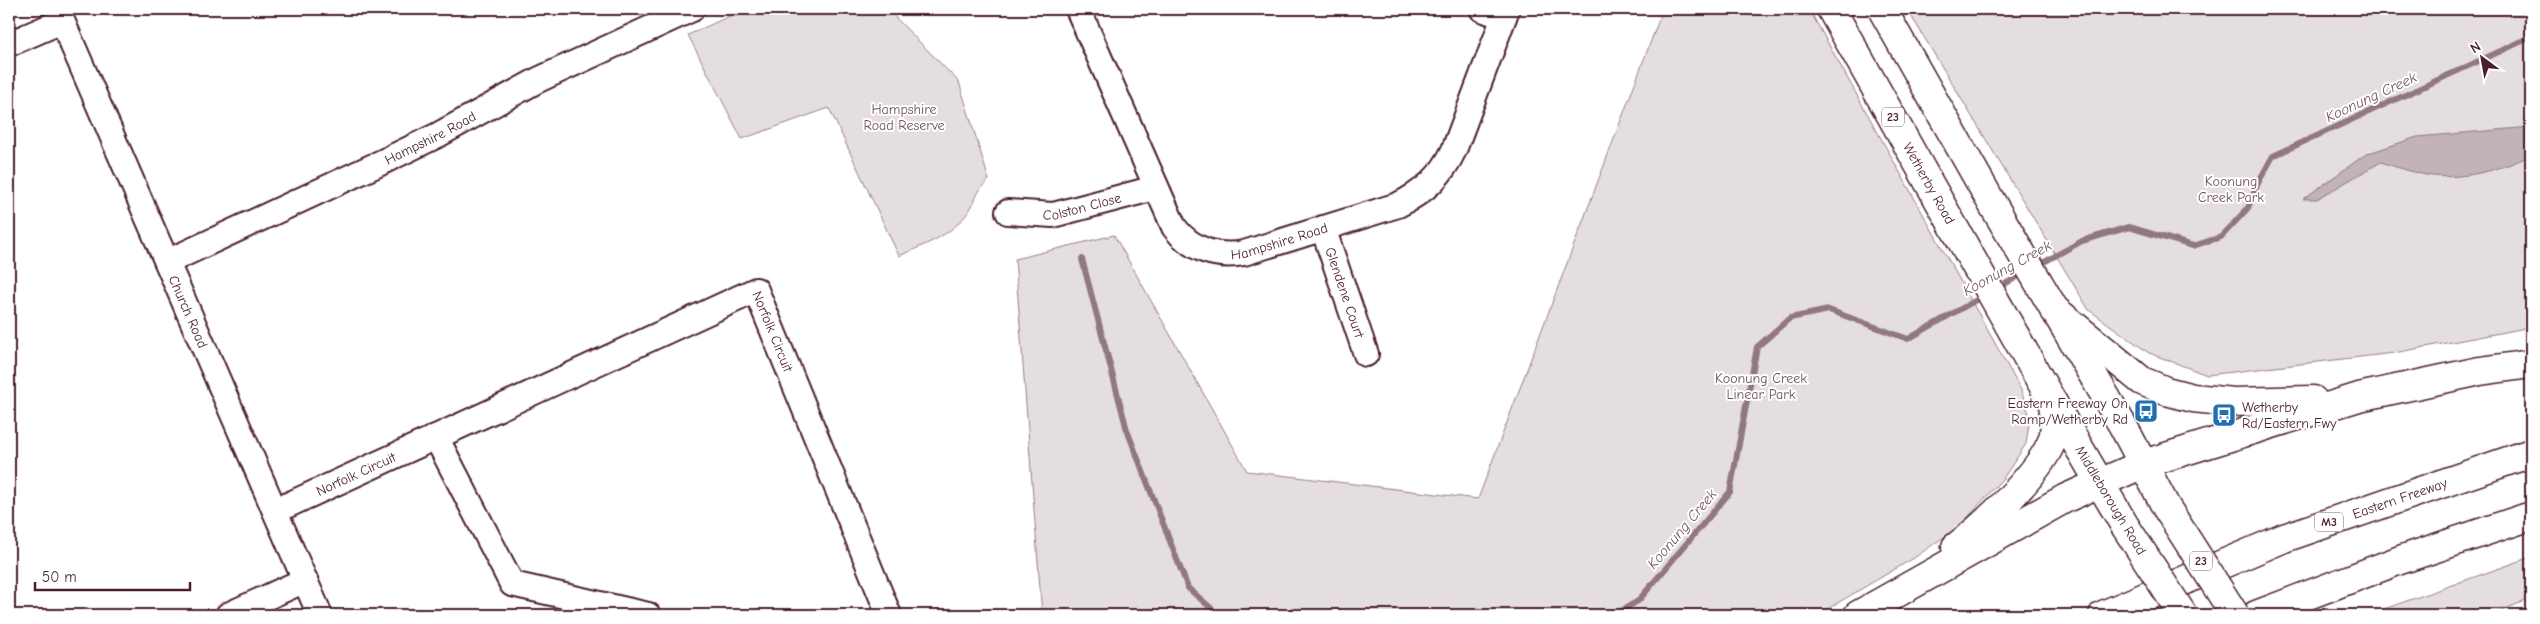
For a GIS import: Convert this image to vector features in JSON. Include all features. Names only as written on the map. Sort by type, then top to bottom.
[{"type":"main road","name":"Wetherby Road","points":[[1831,9],[2013,331]]},
{"type":"main road","name":"23","points":[[1882,9],[2166,507],[2236,615]]},
{"type":"main road","points":[[2054,309],[2142,381],[2166,391],[2193,398],[2234,402],[2276,402],[2359,396]]},
{"type":"main road","name":"Middleborough Road","points":[[2013,331],[2125,526],[2183,615]]},
{"type":"main road","points":[[1864,612],[2066,498],[2143,464],[2359,396],[2480,371],[2531,364]]},
{"type":"main road","points":[[1864,612],[1959,544],[2001,507],[2044,458],[2054,436],[2053,403]]},
{"type":"main road","name":"Eastern Freeway","points":[[2103,615],[2284,538],[2531,453]]},
{"type":"main road","points":[[2256,615],[2400,560],[2531,516]]},
{"type":"street","name":"Hampshire Road","points":[[167,262],[404,152],[538,80],[692,9]]},
{"type":"street","name":"Hampshire Road","points":[[1078,9],[1169,218],[1180,235],[1196,246],[1215,254],[1232,255],[1244,253],[1398,204],[1426,189],[1440,174],[1454,150],[1505,13]]},
{"type":"street","points":[[1482,9],[1505,13]]},
{"type":"street","name":"Church Road","points":[[60,15],[320,615]]},
{"type":"street","points":[[9,44],[60,15]]},
{"type":"street","name":"Colston Close","points":[[1008,212],[1053,215],[1156,188]]},
{"type":"street","name":"Glendene Court","points":[[1324,228],[1366,354]]},
{"type":"street","name":"Norfolk Circuit","points":[[275,511],[756,290],[889,615]]},
{"type":"street","points":[[436,437],[512,584],[648,615]]},
{"type":"street","points":[[228,615],[305,580]]},
{"type":"green space","name":"Hampshire Road Reserve","points":[[745,9],[887,9],[959,82],[989,180],[979,191],[972,207],[962,220],[946,233],[899,256],[829,108],[742,139],[688,35]]},
{"type":"green space","name":"Koonung Creek Linear Park","points":[[1663,9],[1809,9],[2021,390],[2030,417],[2026,444],[2004,477],[1961,525],[1914,558],[1817,615],[1042,615],[1015,259],[1114,235],[1247,471],[1478,499]]},
{"type":"green space","name":"Koonung Creek Park","points":[[1907,9],[2531,9],[2531,327],[2394,353],[2207,375],[2149,353],[2089,310]]},
{"type":"green space","points":[[2531,557],[2531,598],[2492,615],[2367,615]]},
{"type":"shaded area","points":[[2531,127],[2531,155],[2494,170],[2452,177],[2426,175],[2381,162],[2317,199],[2303,199],[2366,154],[2417,137]]},
{"type":"waterway","name":"Koonung Creek","points":[[2037,266],[2082,241],[2129,227],[2193,246],[2221,237],[2248,208],[2258,183],[2273,156],[2531,37]]},
{"type":"waterway","points":[[1082,259],[1127,430],[1188,588],[1211,608],[1215,615]]},
{"type":"waterway","name":"Koonung Creek","points":[[1996,289],[2026,272]]},
{"type":"waterway","name":"Koonung Creek","points":[[1614,615],[1638,601],[1730,492],[1757,347],[1790,318],[1829,310],[1908,339],[1985,295]]},
{"type":"place","name":"Eastern Freeway On Ramp/Wetherby Rd","points":[[2146,411]]},
{"type":"place","name":"Wetherby Rd/Eastern Fwy","points":[[2224,415]]}]
